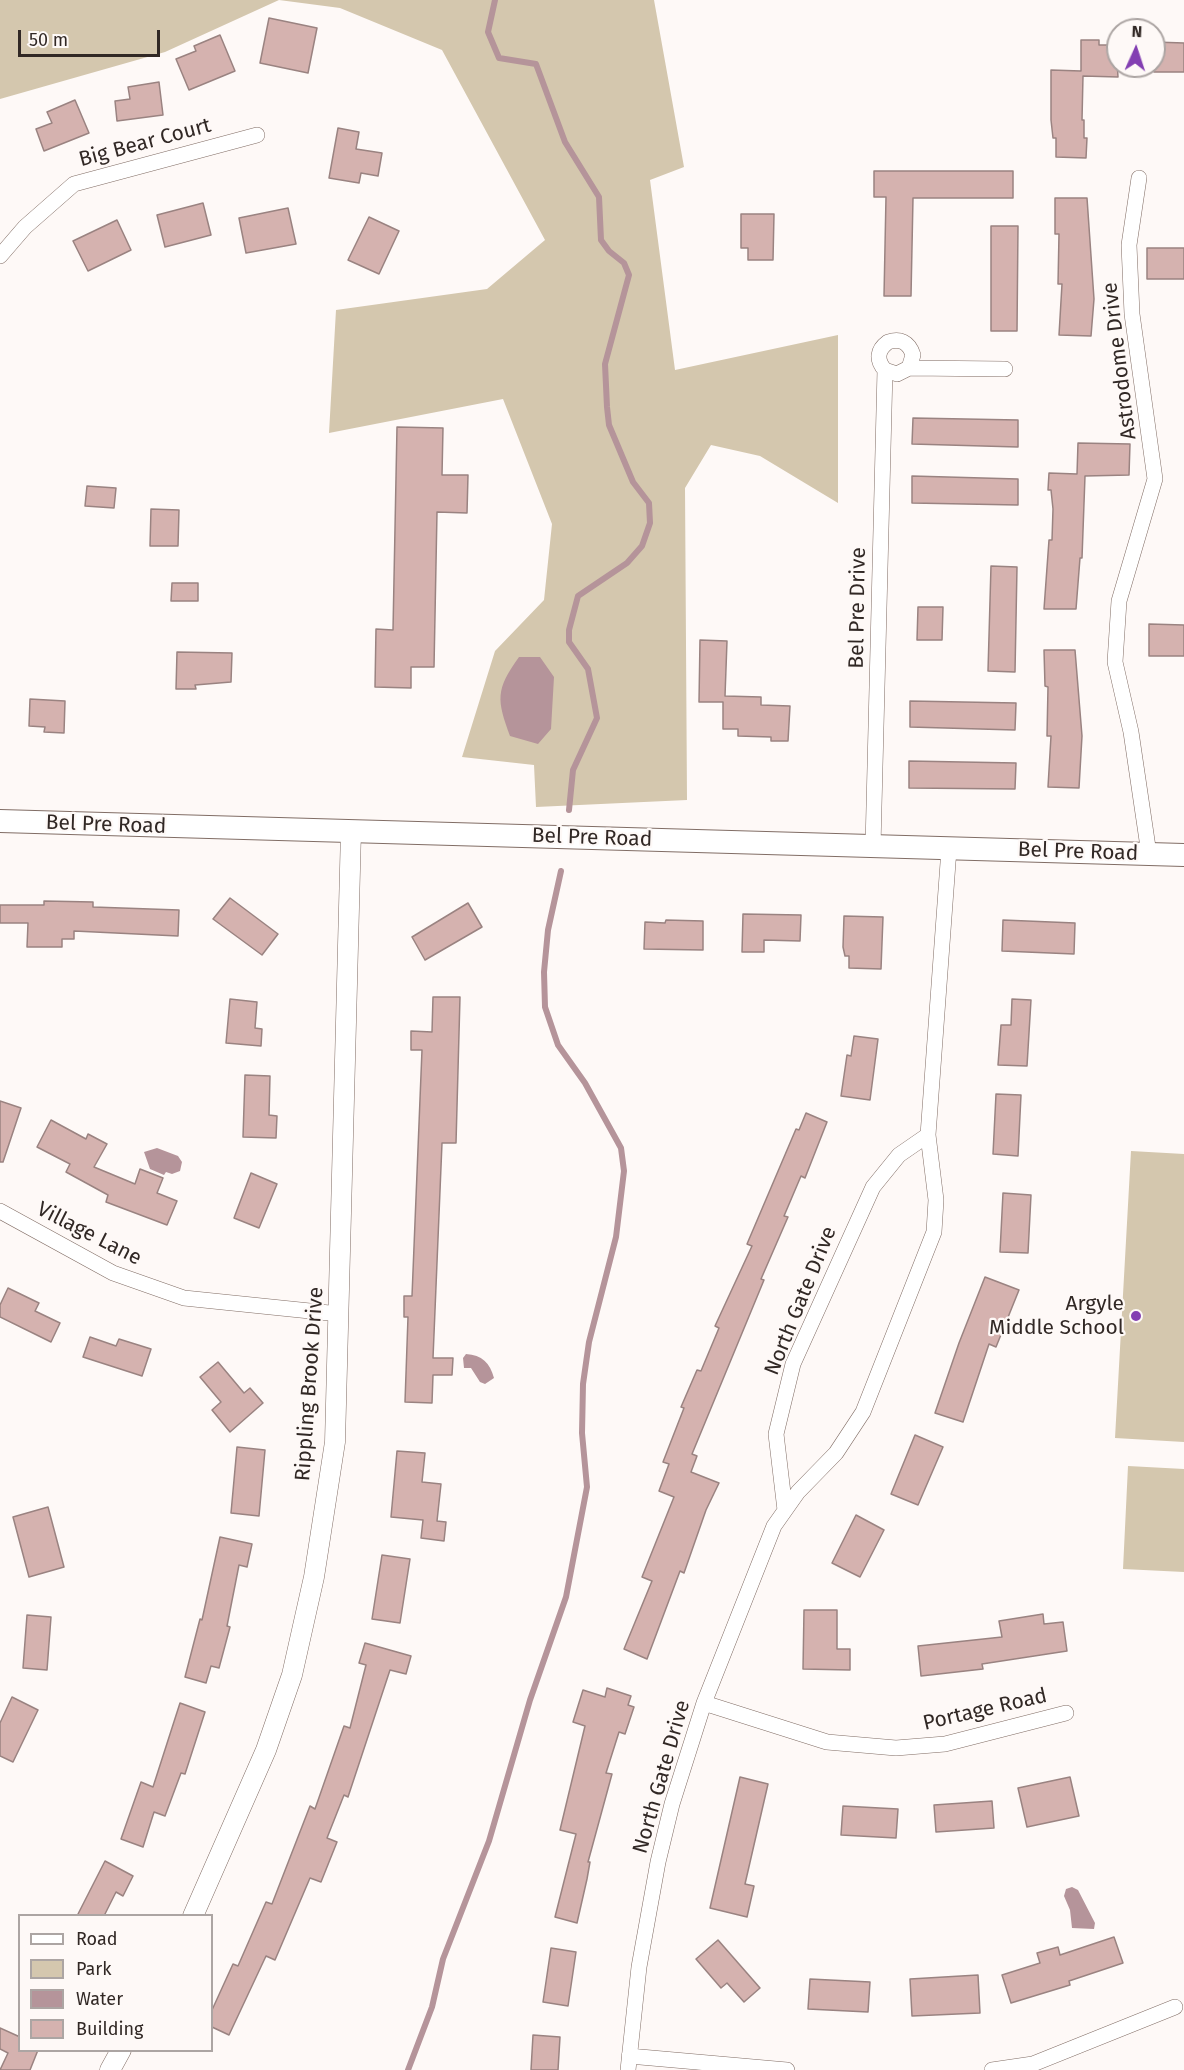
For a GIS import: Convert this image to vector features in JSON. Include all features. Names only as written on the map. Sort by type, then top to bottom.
[{"type":"main road","name":"Bel Pre Road","points":[[0,821],[1184,855]]},
{"type":"street","name":"Big Bear Court","points":[[0,256],[25,227],[74,184],[257,135]]},
{"type":"street","name":"Astrodome Drive","points":[[1139,178],[1129,245],[1132,314],[1155,479],[1119,601],[1115,662],[1131,732],[1149,854]]},
{"type":"street","name":"Bel Pre Drive","points":[[873,846],[885,370],[880,365],[879,352],[888,342],[894,340],[907,344],[913,355],[909,368]]},
{"type":"street","points":[[885,370],[897,374],[909,368],[1005,369]]},
{"type":"street","name":"Rippling Brook Drive","points":[[194,1914],[266,1750],[292,1675],[315,1577],[335,1442],[351,831]]},
{"type":"street","name":"North Gate Drive","points":[[628,2063],[639,1967],[658,1863],[672,1804],[704,1703],[774,1526],[785,1509],[836,1453],[863,1412],[934,1232],[936,1200],[928,1134],[949,849]]},
{"type":"street","name":"North Gate Drive","points":[[785,1509],[776,1434],[793,1364],[873,1187],[899,1155],[928,1134]]},
{"type":"street","name":"Village Lane","points":[[0,1211],[113,1273],[184,1298],[339,1314]]},
{"type":"street","name":"Portage Road","points":[[704,1703],[826,1742],[896,1748],[945,1744],[1066,1713]]},
{"type":"street","points":[[992,2070],[1033,2064],[1175,2007]]},
{"type":"street","points":[[110,2070],[120,2052]]},
{"type":"street","points":[[628,2063],[788,2070]]},
{"type":"green space","points":[[0,0],[279,0],[165,52],[0,99]]},
{"type":"green space","points":[[279,0],[654,0],[684,167],[650,180],[675,370],[838,335],[838,503],[760,456],[711,445],[685,488],[687,800],[536,807],[534,765],[462,757],[495,651],[544,600],[552,524],[503,399],[329,433],[336,310],[487,289],[545,240],[442,50],[340,8]]},
{"type":"green space","points":[[1131,1151],[1184,1154],[1184,1442],[1115,1438]]},
{"type":"green space","points":[[1128,1466],[1184,1469],[1184,1572],[1123,1569]]},
{"type":"water","points":[[519,657],[540,657],[554,677],[551,729],[538,744],[510,736],[501,704],[502,687]]},
{"type":"water","points":[[157,1148],[178,1156],[182,1162],[180,1171],[172,1174],[166,1172],[164,1175],[150,1169],[144,1152]]},
{"type":"water","points":[[466,1354],[477,1356],[485,1361],[494,1378],[485,1384],[480,1382],[471,1368],[464,1368],[463,1358]]},
{"type":"water","points":[[1072,1887],[1078,1890],[1095,1923],[1094,1929],[1072,1928],[1070,1910],[1064,1896],[1066,1889]]},
{"type":"building","points":[[269,18],[317,28],[308,73],[260,63]]},
{"type":"building","points":[[220,35],[235,71],[189,90],[176,59],[196,51],[194,46]]},
{"type":"building","points":[[1081,40],[1099,40],[1099,45],[1106,45],[1106,77],[1083,76],[1082,120],[1084,120],[1084,138],[1087,138],[1086,158],[1056,157],[1056,138],[1053,138],[1051,120],[1051,70],[1081,71]]},
{"type":"building","points":[[1166,42],[1184,43],[1184,72],[1166,72]]},
{"type":"building","points":[[159,82],[163,115],[117,121],[115,101],[130,99],[128,87]]},
{"type":"building","points":[[75,100],[89,133],[44,151],[36,129],[52,123],[47,112]]},
{"type":"building","points":[[338,128],[359,132],[356,149],[382,153],[378,176],[361,173],[359,183],[329,178]]},
{"type":"building","points":[[874,171],[1013,171],[1013,198],[913,198],[911,296],[884,296],[886,197],[874,197]]},
{"type":"building","points":[[1055,198],[1087,198],[1094,299],[1091,336],[1059,335],[1062,284],[1058,284],[1059,234],[1055,234]]},
{"type":"building","points":[[203,203],[211,235],[165,247],[157,215]]},
{"type":"building","points":[[288,208],[296,244],[246,253],[239,218]]},
{"type":"building","points":[[741,214],[774,214],[773,260],[748,260],[748,248],[741,248]]},
{"type":"building","points":[[369,217],[399,231],[379,274],[348,260]]},
{"type":"building","points":[[117,220],[131,250],[88,271],[73,241]]},
{"type":"building","points":[[991,226],[1018,226],[1017,331],[991,331]]},
{"type":"building","points":[[1147,248],[1184,248],[1184,279],[1147,279]]},
{"type":"building","points":[[913,418],[1018,420],[1018,447],[912,444]]},
{"type":"building","points":[[397,427],[443,428],[442,475],[468,475],[467,513],[437,512],[434,667],[411,667],[411,688],[375,687],[376,629],[393,630]]},
{"type":"building","points":[[1078,443],[1130,444],[1129,475],[1085,476],[1082,558],[1080,558],[1076,609],[1044,609],[1049,540],[1052,540],[1053,509],[1051,490],[1048,490],[1049,473],[1077,474]]},
{"type":"building","points":[[912,476],[1018,479],[1018,505],[912,503]]},
{"type":"building","points":[[87,486],[116,488],[114,508],[85,506]]},
{"type":"building","points":[[151,509],[179,510],[178,546],[150,546]]},
{"type":"building","points":[[991,566],[1017,567],[1015,672],[988,671]]},
{"type":"building","points":[[172,583],[198,583],[198,601],[171,601]]},
{"type":"building","points":[[918,607],[943,607],[942,640],[917,640]]},
{"type":"building","points":[[1149,624],[1184,625],[1184,656],[1149,656]]},
{"type":"building","points":[[700,640],[727,641],[725,696],[761,697],[761,705],[790,706],[788,741],[771,741],[771,737],[738,736],[738,729],[723,729],[723,702],[699,702]]},
{"type":"building","points":[[1044,650],[1075,650],[1082,736],[1079,788],[1048,787],[1051,736],[1047,736],[1048,687],[1045,686]]},
{"type":"building","points":[[177,652],[232,653],[231,682],[195,685],[196,689],[176,689]]},
{"type":"building","points":[[30,699],[65,701],[64,733],[44,732],[45,727],[29,726]]},
{"type":"building","points":[[910,701],[1016,703],[1015,730],[910,727]]},
{"type":"building","points":[[909,761],[1016,763],[1015,789],[909,788]]},
{"type":"building","points":[[230,898],[278,934],[262,955],[213,919]]},
{"type":"building","points":[[44,901],[93,902],[93,907],[179,910],[178,936],[74,931],[74,939],[62,939],[62,947],[27,947],[28,923],[0,923],[0,905],[44,905]]},
{"type":"building","points":[[468,903],[482,927],[425,960],[412,937]]},
{"type":"building","points":[[743,914],[801,915],[800,941],[764,940],[764,952],[742,952]]},
{"type":"building","points":[[844,916],[883,917],[881,969],[849,968],[849,956],[845,956],[843,947]]},
{"type":"building","points":[[666,920],[703,921],[703,950],[644,949],[645,922],[665,923]]},
{"type":"building","points":[[1003,920],[1075,923],[1074,954],[1002,951]]},
{"type":"building","points":[[433,997],[460,997],[456,1143],[442,1143],[433,1358],[453,1358],[452,1375],[433,1375],[432,1403],[405,1402],[408,1317],[404,1317],[404,1296],[412,1296],[422,1050],[411,1050],[411,1031],[432,1032]]},
{"type":"building","points":[[230,999],[257,1002],[255,1028],[262,1029],[261,1046],[226,1043]]},
{"type":"building","points":[[1012,999],[1031,1000],[1027,1066],[998,1065],[1001,1025],[1011,1025]]},
{"type":"building","points":[[854,1036],[878,1039],[870,1100],[841,1096],[847,1055],[851,1056]]},
{"type":"building","points":[[245,1075],[270,1076],[269,1115],[277,1116],[276,1138],[243,1137]]},
{"type":"building","points":[[996,1094],[1021,1095],[1018,1156],[993,1154]]},
{"type":"building","points":[[0,1101],[21,1108],[3,1162],[0,1162]]},
{"type":"building","points":[[806,1113],[827,1122],[805,1178],[801,1176],[784,1216],[788,1217],[761,1279],[764,1280],[692,1454],[697,1456],[691,1472],[719,1483],[706,1510],[684,1573],[680,1571],[647,1659],[624,1649],[652,1581],[642,1577],[674,1497],[659,1491],[669,1464],[663,1462],[684,1408],[681,1407],[697,1370],[701,1371],[719,1328],[715,1326],[752,1246],[747,1244],[796,1129],[799,1130]]},
{"type":"building","points":[[51,1120],[86,1139],[88,1134],[107,1144],[94,1167],[135,1184],[140,1169],[163,1178],[157,1193],[177,1201],[167,1225],[106,1202],[108,1195],[66,1172],[70,1164],[37,1147]]},
{"type":"building","points":[[251,1173],[277,1184],[259,1228],[234,1218]]},
{"type":"building","points":[[1003,1193],[1031,1195],[1028,1253],[1000,1252]]},
{"type":"building","points":[[985,1277],[1019,1290],[996,1347],[989,1344],[963,1422],[935,1413]]},
{"type":"building","points":[[8,1288],[39,1303],[35,1311],[60,1323],[51,1342],[0,1317],[0,1305]]},
{"type":"building","points":[[90,1337],[116,1346],[119,1339],[151,1349],[142,1376],[83,1357]]},
{"type":"building","points":[[218,1362],[244,1393],[250,1388],[263,1403],[230,1432],[212,1410],[221,1402],[200,1377]]},
{"type":"building","points":[[915,1435],[943,1447],[918,1505],[891,1494]]},
{"type":"building","points":[[237,1447],[265,1450],[259,1516],[231,1513]]},
{"type":"building","points":[[397,1451],[425,1453],[422,1482],[441,1484],[437,1521],[446,1522],[444,1541],[421,1538],[423,1520],[391,1517]]},
{"type":"building","points":[[48,1507],[64,1567],[29,1577],[13,1517]]},
{"type":"building","points":[[856,1515],[884,1530],[860,1577],[832,1563]]},
{"type":"building","points":[[220,1537],[252,1544],[247,1567],[239,1565],[227,1626],[230,1627],[219,1668],[211,1666],[206,1683],[185,1677],[200,1619],[202,1620]]},
{"type":"building","points":[[382,1555],[410,1559],[400,1623],[372,1619]]},
{"type":"building","points":[[804,1610],[837,1610],[837,1649],[850,1649],[850,1670],[803,1669]]},
{"type":"building","points":[[1043,1614],[1044,1624],[1063,1622],[1067,1651],[982,1664],[983,1669],[921,1676],[918,1646],[1002,1637],[999,1621]]},
{"type":"building","points":[[27,1615],[51,1617],[47,1670],[23,1668]]},
{"type":"building","points":[[365,1643],[411,1656],[406,1674],[390,1670],[348,1797],[344,1795],[327,1838],[337,1842],[321,1882],[310,1878],[275,1960],[266,1956],[229,2035],[213,2027],[213,2008],[233,1964],[238,1966],[266,1902],[272,1904],[310,1806],[315,1809],[344,1726],[350,1728],[366,1665],[359,1663]]},
{"type":"building","points":[[607,1688],[631,1696],[628,1705],[634,1707],[625,1734],[619,1732],[606,1773],[612,1774],[588,1862],[590,1862],[587,1879],[577,1923],[555,1917],[576,1834],[560,1830],[585,1726],[573,1722],[583,1690],[605,1697]]},
{"type":"building","points":[[12,1697],[38,1710],[13,1762],[0,1756],[0,1723]]},
{"type":"building","points":[[180,1703],[205,1712],[185,1774],[181,1773],[165,1816],[154,1812],[143,1847],[121,1839],[141,1782],[153,1787]]},
{"type":"building","points":[[740,1777],[768,1784],[745,1884],[754,1886],[747,1917],[710,1908]]},
{"type":"building","points":[[1070,1777],[1079,1816],[1027,1827],[1018,1788]]},
{"type":"building","points":[[992,1801],[994,1828],[936,1832],[934,1805]]},
{"type":"building","points":[[843,1806],[898,1809],[896,1838],[841,1835]]},
{"type":"building","points":[[105,1861],[133,1876],[123,1896],[116,1892],[105,1914],[78,1914]]},
{"type":"building","points":[[1114,1937],[1123,1963],[1069,1981],[1070,1985],[1011,2003],[1002,1975],[1040,1963],[1037,1953],[1058,1947],[1060,1955]]},
{"type":"building","points":[[718,1940],[760,1988],[744,2002],[727,1983],[721,1988],[696,1959]]},
{"type":"building","points":[[551,1948],[576,1952],[568,2006],[543,2002]]},
{"type":"building","points":[[978,1975],[980,2013],[912,2016],[910,1979]]},
{"type":"building","points":[[810,1979],[870,1982],[868,2012],[808,2009]]},
{"type":"building","points":[[0,2028],[18,2036],[18,2052],[37,2052],[30,2070],[0,2070],[8,2053],[0,2049]]},
{"type":"building","points":[[533,2035],[560,2037],[558,2070],[531,2070]]},
{"type":"waterway","points":[[495,0],[488,32],[499,58],[536,64],[565,142],[599,197],[601,240],[609,251],[624,263],[629,275],[605,364],[607,407],[609,425],[633,482],[649,503],[650,523],[642,546],[627,563],[578,596],[569,630],[569,642],[588,669],[597,718],[573,770],[569,810]]},
{"type":"waterway","points":[[408,2070],[432,2007],[443,1959],[489,1841],[530,1700],[566,1597],[587,1487],[582,1433],[583,1384],[589,1342],[616,1237],[624,1171],[621,1148],[585,1083],[558,1045],[545,1007],[544,972],[548,930],[561,871]]},
{"type":"place","name":"Argyle Middle School","points":[[1136,1316]]}]
